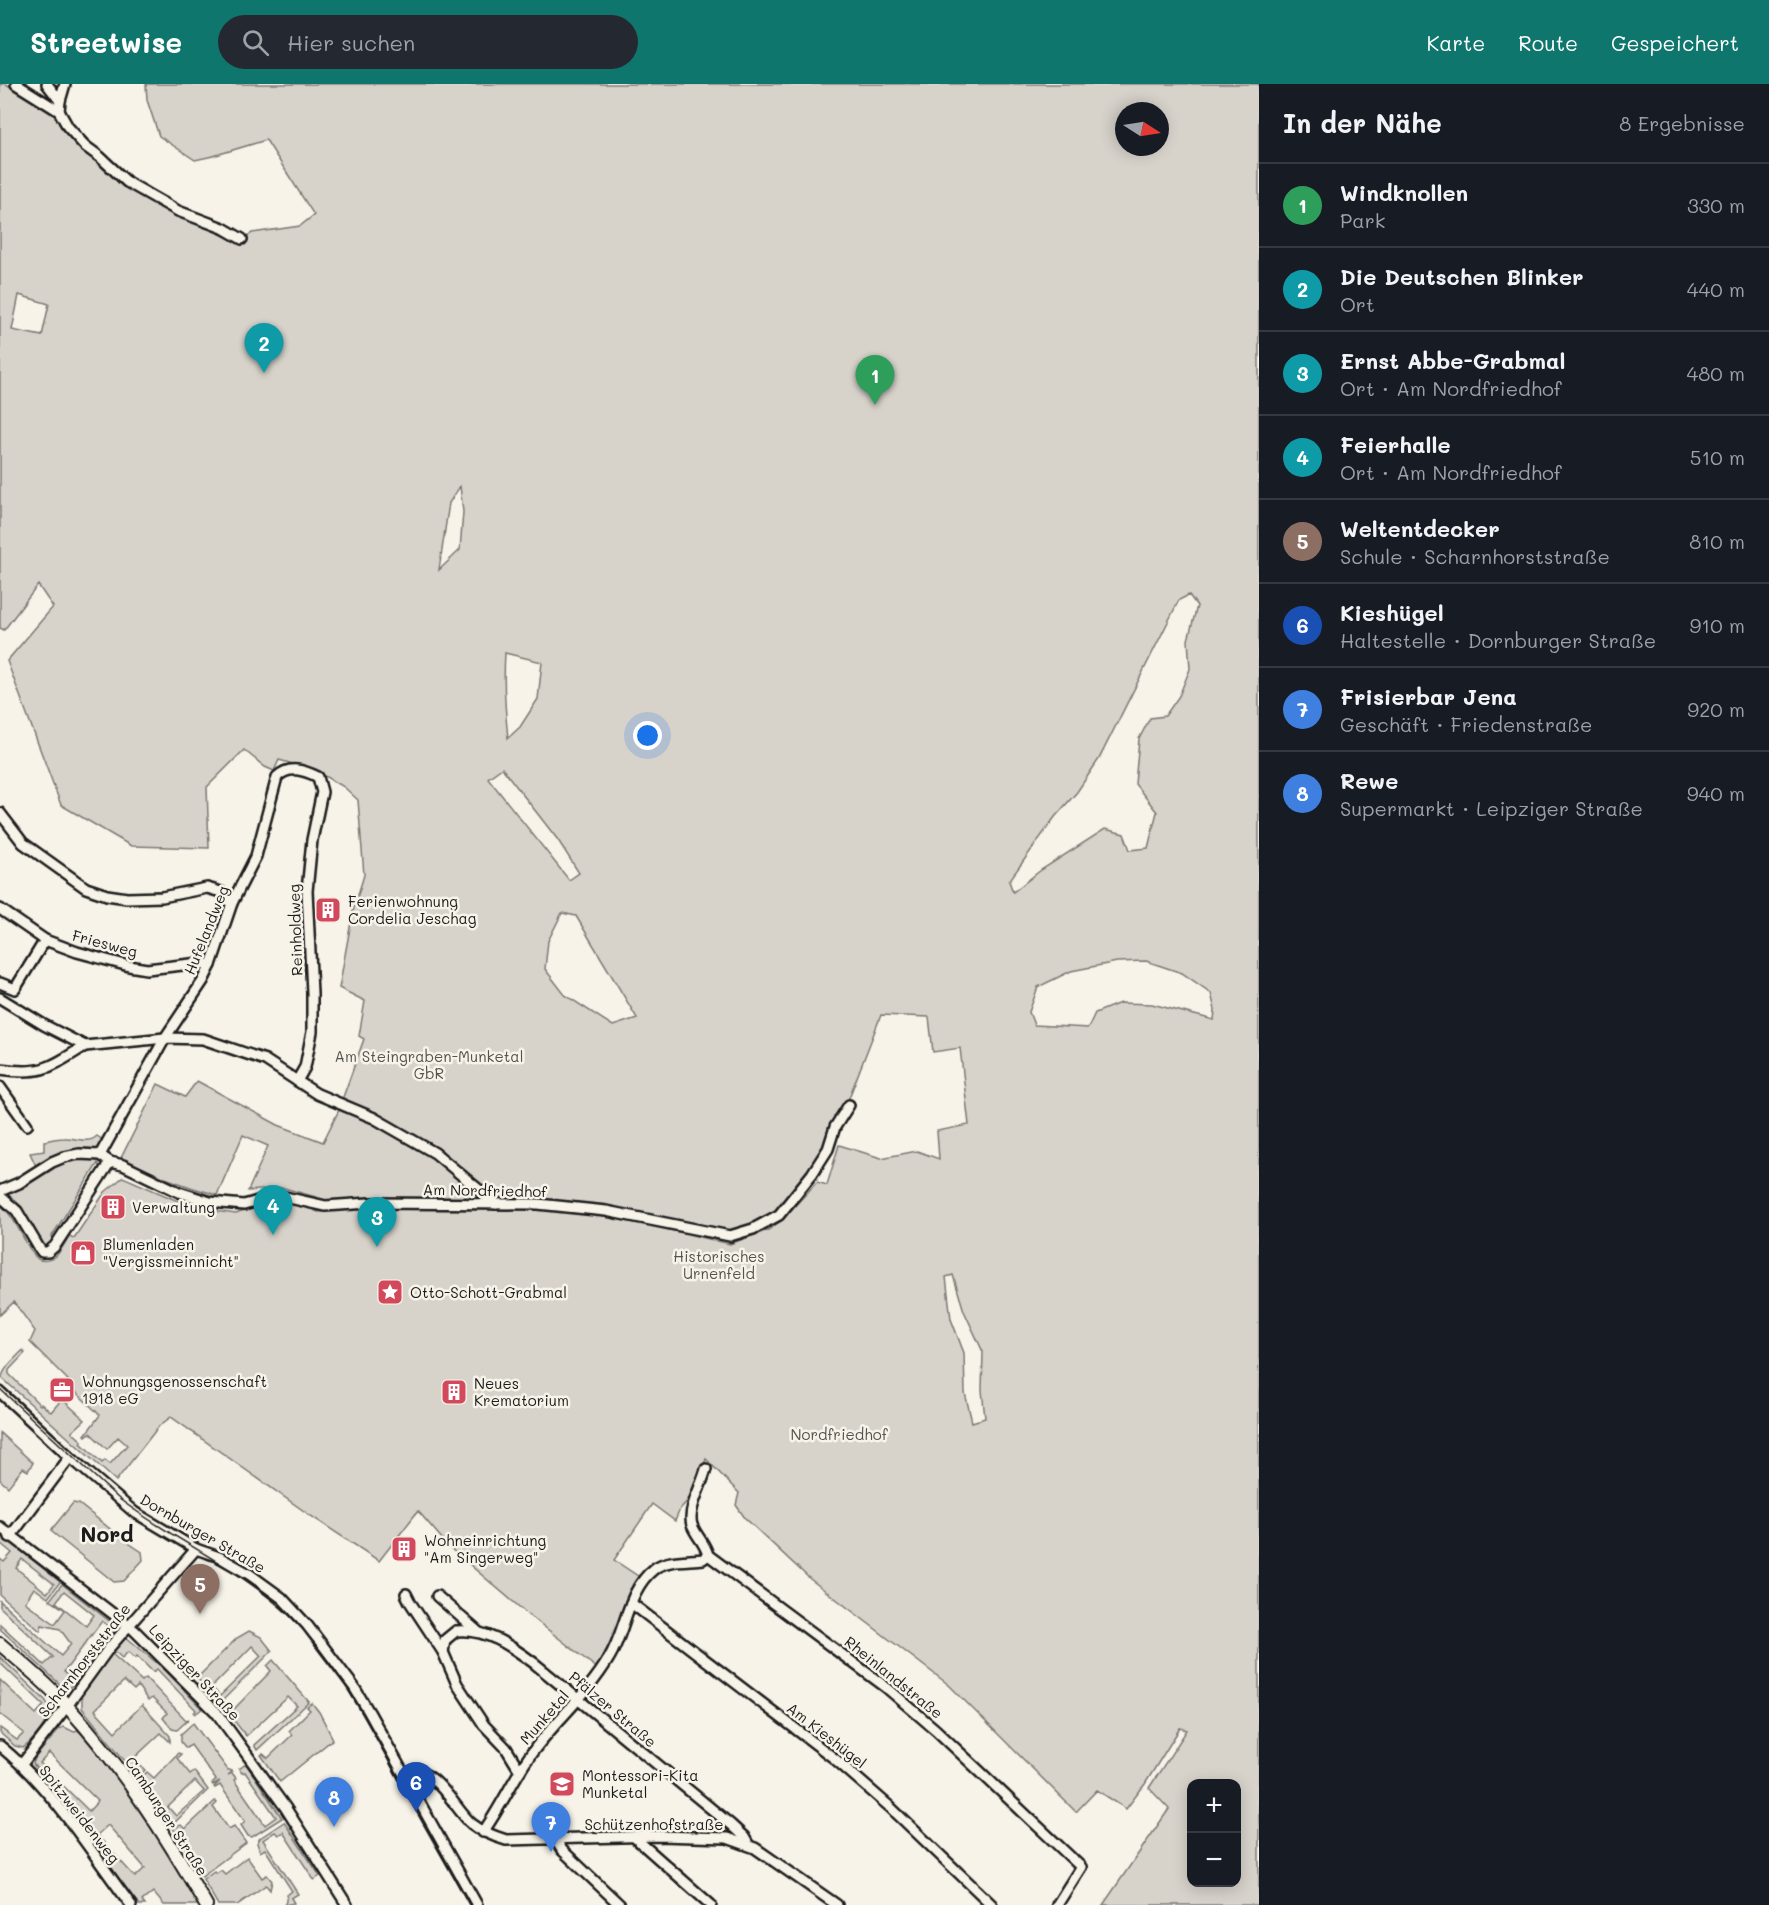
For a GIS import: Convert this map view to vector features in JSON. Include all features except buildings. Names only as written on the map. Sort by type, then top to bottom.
[{"type":"main road","name":"Camburger Straße","points":[[0,1644],[67,1706],[116,1764],[139,1796],[206,1905]]},
{"type":"street","points":[[15,84],[59,111],[85,146],[127,182],[178,211],[223,228],[243,239]]},
{"type":"street","points":[[47,84],[60,101]]},
{"type":"street","points":[[59,111],[65,84]]},
{"type":"street","name":"Hufelandweg","points":[[100,1155],[165,1038],[211,965],[232,903],[256,856],[277,777],[283,772],[298,770],[318,777]]},
{"type":"street","name":"Reinholdweg","points":[[297,1081],[304,1067],[312,1032],[307,891],[312,840],[322,792],[318,777]]},
{"type":"street","points":[[0,813],[23,843],[86,888],[107,895],[127,898],[162,897],[207,888],[221,892],[232,903]]},
{"type":"street","name":"Friesweg","points":[[0,909],[45,940],[77,952],[147,969],[200,963],[211,965]]},
{"type":"street","points":[[0,983],[15,989],[45,940]]},
{"type":"street","points":[[0,998],[44,1025],[85,1046]]},
{"type":"street","points":[[0,1069],[22,1072],[42,1071],[85,1046],[165,1038],[203,1039],[265,1059],[317,1094],[374,1118],[435,1153],[496,1204]]},
{"type":"street","points":[[0,1087],[27,1125]]},
{"type":"street","name":"Am Nordfriedhof","points":[[110,1162],[123,1165],[179,1192],[210,1202],[244,1204],[272,1197],[285,1197],[325,1206],[369,1203],[538,1204],[606,1211],[730,1236],[753,1229],[779,1215],[809,1178],[828,1149],[835,1127],[849,1104]]},
{"type":"street","points":[[0,1191],[19,1183],[64,1156],[100,1155],[110,1162],[55,1246],[48,1252],[42,1252],[17,1211],[0,1196]]},
{"type":"street","points":[[0,1183],[19,1183]]},
{"type":"street","name":"Dornburger Straße","points":[[0,1392],[134,1512],[196,1550],[219,1557],[249,1574],[282,1598],[307,1625],[354,1688],[405,1774],[477,1905]]},
{"type":"street","points":[[10,1537],[70,1457]]},
{"type":"street","points":[[706,1469],[690,1516],[692,1526],[705,1544],[708,1555]]},
{"type":"street","name":"Leipziger Straße","points":[[0,1527],[10,1537],[128,1625],[216,1712],[285,1807],[347,1905]]},
{"type":"street","name":"Scharnhorststraße","points":[[22,1764],[105,1652],[196,1550]]},
{"type":"street","name":"Munketal","points":[[483,1832],[520,1771],[543,1739],[579,1700],[610,1657],[642,1581],[654,1568],[665,1563],[703,1559],[708,1555]]},
{"type":"street","name":"Rheinlandstraße","points":[[708,1555],[887,1688],[936,1730],[1081,1867],[1057,1905]]},
{"type":"street","points":[[406,1594],[443,1652],[457,1684],[484,1725],[506,1748],[520,1771]]},
{"type":"street","name":"Pfälzer Straße","points":[[437,1596],[477,1631],[507,1644],[534,1663],[730,1825],[744,1837],[748,1844]]},
{"type":"street","name":"Am Kieshügel","points":[[631,1603],[843,1766],[890,1807],[992,1905]]},
{"type":"street","points":[[443,1652],[445,1640],[456,1630],[477,1631]]},
{"type":"street","name":"Spitzweidenweg","points":[[0,1746],[22,1764],[64,1814],[131,1905]]},
{"type":"street","name":"Schützenhofstraße","points":[[405,1774],[417,1773],[433,1779],[470,1823],[483,1832],[506,1840],[634,1836],[726,1838],[748,1844],[837,1905]]},
{"type":"street","points":[[634,1836],[711,1905]]},
{"type":"street","points":[[555,1839],[561,1850],[620,1905]]},
{"type":"green space","points":[[0,84],[6,84],[55,114],[83,148],[186,219],[238,242],[252,233],[300,226],[314,215],[266,140],[195,160],[159,136],[147,100],[146,84],[1259,84],[1259,1905],[1103,1905],[1169,1809],[1149,1788],[1187,1730],[1180,1728],[1145,1784],[1126,1809],[1097,1790],[1076,1812],[949,1685],[810,1579],[745,1518],[736,1505],[739,1493],[706,1459],[693,1495],[680,1509],[675,1521],[652,1504],[614,1560],[641,1578],[607,1657],[598,1669],[524,1611],[450,1548],[418,1511],[379,1561],[171,1417],[159,1426],[116,1481],[2,1378],[7,1367],[23,1350],[25,1353],[9,1370],[9,1374],[40,1405],[51,1412],[62,1399],[85,1420],[72,1432],[102,1463],[105,1460],[110,1464],[127,1445],[118,1437],[107,1449],[90,1433],[85,1435],[100,1415],[66,1383],[68,1380],[30,1342],[35,1331],[14,1302],[0,1315],[0,1205],[12,1218],[34,1255],[43,1260],[56,1256],[69,1236],[74,1238],[105,1192],[123,1177],[194,1208],[236,1214],[269,1202],[295,1202],[318,1212],[371,1207],[551,1209],[606,1215],[730,1244],[768,1230],[781,1221],[817,1182],[827,1185],[839,1145],[881,1158],[917,1151],[939,1159],[937,1131],[969,1125],[960,1048],[933,1052],[929,1017],[881,1015],[847,1103],[812,1171],[775,1211],[752,1225],[730,1232],[606,1207],[498,1200],[435,1148],[342,1100],[364,1039],[359,1036],[365,1001],[339,988],[353,911],[364,875],[358,800],[344,787],[317,771],[279,760],[274,771],[265,767],[244,750],[207,787],[209,848],[131,846],[61,805],[7,661],[53,607],[38,585],[4,630],[0,628]],"holes":[[[19,295],[49,304],[42,336],[12,330]],[[460,486],[463,512],[460,550],[439,570],[449,503]],[[1189,595],[1197,606],[1188,640],[1190,669],[1179,696],[1165,716],[1150,718],[1139,739],[1135,784],[1157,812],[1148,848],[1130,850],[1124,834],[1105,829],[1041,870],[1013,892],[1009,881],[1055,817],[1077,792],[1099,759],[1179,600]],[[505,653],[542,662],[538,699],[520,727],[508,738],[504,685]],[[502,768],[558,840],[579,873],[569,880],[488,778]],[[562,913],[576,916],[637,1018],[613,1026],[565,995],[545,969],[548,941]],[[1146,961],[1182,973],[1211,993],[1215,1010],[1214,1020],[1152,1004],[1120,1003],[1095,1013],[1088,1028],[1034,1025],[1029,1012],[1038,987],[1071,971],[1117,962]],[[953,1275],[964,1311],[983,1352],[982,1390],[985,1418],[972,1422],[965,1393],[964,1353],[951,1319],[946,1277]]]},
{"type":"green space","points":[[197,1081],[278,1125],[323,1142],[339,1110],[370,1122],[431,1156],[486,1200],[330,1201],[284,1188],[248,1191],[268,1146],[243,1135],[217,1195],[168,1179],[121,1158],[158,1084],[185,1097]]},
{"type":"green space","points":[[97,1136],[103,1140],[97,1149],[65,1151],[36,1166],[30,1153],[44,1151],[44,1141],[64,1138],[89,1140]]},
{"type":"green space","points":[[91,1158],[102,1160],[103,1166],[100,1170],[98,1163],[52,1236],[54,1245],[42,1248],[5,1194],[6,1192],[56,1165]]},
{"type":"green space","points":[[0,1433],[33,1463],[28,1471],[23,1468],[8,1487],[0,1480]]},
{"type":"green space","points":[[73,1503],[79,1504],[142,1552],[143,1560],[124,1581],[114,1582],[52,1532]]},
{"type":"green space","points":[[0,1534],[60,1582],[48,1598],[34,1588],[25,1602],[55,1624],[65,1610],[50,1600],[62,1584],[117,1627],[69,1688],[63,1687],[0,1629],[0,1624],[44,1665],[53,1657],[0,1607],[0,1601],[61,1656],[71,1644],[60,1629],[42,1625],[40,1631],[0,1595],[0,1559],[4,1562],[12,1553],[0,1543]],"holes":[[[22,1559],[54,1584],[47,1593],[16,1568]],[[64,1591],[94,1615],[86,1626],[56,1602]],[[102,1621],[112,1629],[73,1680],[64,1672]]]},
{"type":"green space","points":[[249,1631],[261,1637],[272,1651],[220,1703],[197,1678],[237,1638]],"holes":[[[252,1646],[261,1656],[220,1696],[212,1687]]]},
{"type":"green space","points":[[125,1636],[166,1671],[202,1709],[195,1714],[196,1710],[157,1669],[153,1672],[137,1656],[135,1658],[128,1652],[122,1658],[113,1650]]},
{"type":"green space","points":[[111,1653],[142,1681],[146,1678],[186,1720],[189,1719],[177,1730],[172,1729],[163,1718],[167,1713],[152,1698],[148,1701],[138,1686],[134,1690],[124,1681],[95,1710],[115,1732],[142,1705],[170,1736],[170,1742],[161,1733],[133,1759],[145,1770],[138,1777],[82,1708],[82,1699],[78,1695]]},
{"type":"green space","points":[[0,1657],[49,1705],[49,1713],[44,1724],[23,1748],[15,1746],[0,1733],[0,1728],[17,1740],[24,1733],[0,1714],[0,1680],[36,1714],[44,1705],[0,1663]]},
{"type":"green space","points":[[273,1660],[309,1702],[257,1750],[254,1745],[297,1706],[288,1697],[246,1736],[225,1709],[229,1706],[234,1709],[271,1671],[267,1666]]},
{"type":"green space","points":[[312,1703],[333,1739],[280,1782],[261,1755],[268,1758],[292,1735],[289,1731],[310,1710],[307,1707]]},
{"type":"green space","points":[[193,1723],[228,1770],[232,1772],[228,1775],[232,1773],[236,1778],[234,1780],[265,1825],[276,1817],[245,1772],[242,1773],[239,1769],[246,1764],[282,1818],[252,1837],[248,1836],[241,1825],[245,1821],[220,1785],[214,1787],[220,1781],[212,1784],[216,1780],[191,1745],[186,1748],[181,1742],[181,1734]]},
{"type":"green space","points":[[64,1727],[81,1733],[115,1774],[153,1827],[200,1905],[164,1905],[153,1892],[142,1901],[145,1905],[139,1905],[33,1764],[35,1758],[59,1729]],"holes":[[[49,1753],[98,1801],[89,1811],[40,1763]],[[108,1825],[145,1868],[135,1877],[97,1835]]]},
{"type":"green space","points":[[178,1753],[181,1754],[177,1758],[190,1774],[194,1771],[208,1790],[171,1826],[139,1780],[147,1772],[154,1778]],"holes":[[[195,1781],[204,1791],[176,1816],[168,1807]]]},
{"type":"green space","points":[[215,1801],[217,1803],[213,1807],[229,1829],[234,1826],[246,1843],[202,1876],[173,1828],[181,1825],[185,1829]]},
{"type":"green space","points":[[284,1822],[320,1876],[314,1880],[283,1832],[278,1835],[275,1832],[263,1840],[298,1894],[291,1898],[294,1903],[285,1905],[287,1895],[292,1891],[265,1849],[260,1852],[257,1843],[260,1838]]},
{"type":"green space","points":[[247,1857],[262,1878],[267,1875],[272,1881],[270,1890],[266,1885],[237,1905],[218,1905],[203,1879],[214,1871],[216,1873],[221,1870],[225,1874]]},
{"type":"tram line","points":[[0,1389],[118,1498],[250,1583],[290,1616],[308,1635],[339,1675],[469,1905]]},
{"type":"place","name":"Die Deutschen Blinker","points":[[264,373]]},
{"type":"place","name":"Windknollen","points":[[875,405]]},
{"type":"place","name":"Ferienwohnung Cordelia Jeschag","points":[[328,910]]},
{"type":"place","name":"Verwaltung","points":[[113,1207]]},
{"type":"place","name":"Feierhalle","points":[[273,1235]]},
{"type":"place","name":"Ernst Abbe-Grabmal","points":[[377,1247]]},
{"type":"place","name":"Blumenladen \"Vergissmeinnicht\"","points":[[83,1253]]},
{"type":"place","name":"Otto-Schott-Grabmal","points":[[390,1292]]},
{"type":"place","name":"Wohnungsgenossenschaft 1918 eG","points":[[62,1390]]},
{"type":"place","name":"Neues Krematorium","points":[[454,1392]]},
{"type":"place","name":"Wohneinrichtung \"Am Singerweg\"","points":[[404,1549]]},
{"type":"place","name":"Weltentdecker","points":[[200,1614]]},
{"type":"place","name":"Montessori-Kita Munketal","points":[[562,1784]]},
{"type":"place","name":"Kieshügel","points":[[416,1812]]},
{"type":"place","name":"Rewe","points":[[334,1827]]},
{"type":"place","name":"Frisierbar Jena","points":[[551,1852]]},
{"type":"district","name":"Nord","points":[[107,1533]]},
{"type":"park label","name":"Am Steingraben-Munketal GbR","points":[[429,1064]]},
{"type":"park label","name":"Historisches Urnenfeld","points":[[719,1264]]},
{"type":"park label","name":"Nordfriedhof","points":[[839,1434]]}]
